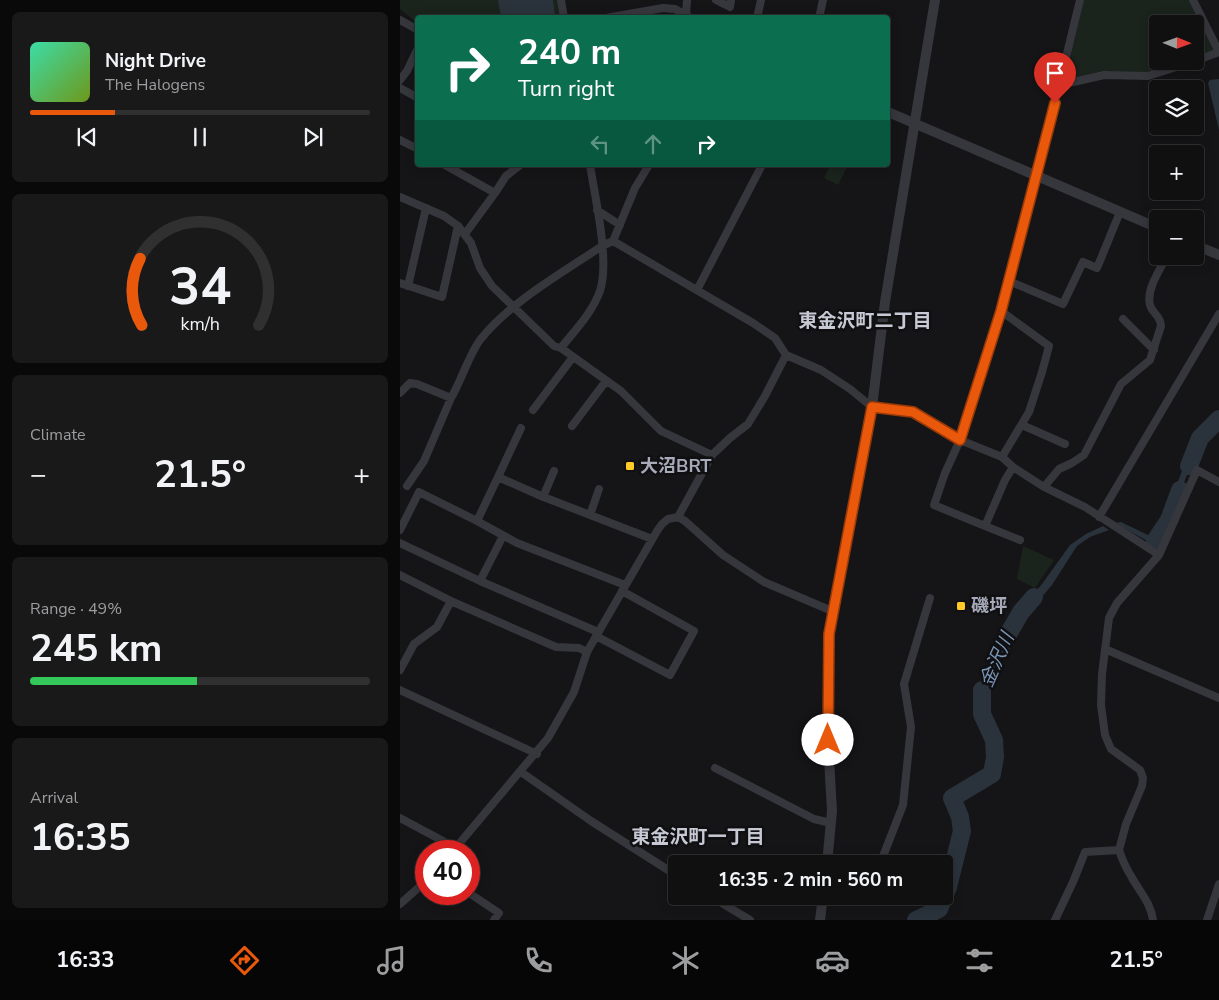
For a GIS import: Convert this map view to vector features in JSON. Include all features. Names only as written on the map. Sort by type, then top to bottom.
[{"type":"street","points":[[561,0],[564,15]]},
{"type":"street","points":[[686,15],[687,0]]},
{"type":"street","points":[[716,0],[730,7],[731,0]]},
{"type":"street","points":[[758,15],[761,0]]},
{"type":"street","points":[[820,15],[823,0]]},
{"type":"street","points":[[828,855],[832,811],[828,731],[829,634],[872,407],[885,302],[935,0]]},
{"type":"street","points":[[1020,540],[934,505],[945,473],[960,440],[1001,311],[1037,177],[1080,0]]},
{"type":"street","points":[[1195,2],[1219,52],[1204,58]]},
{"type":"street","points":[[623,15],[663,8],[675,10],[684,15]]},
{"type":"street","points":[[400,20],[415,28]]},
{"type":"street","points":[[400,80],[407,71],[415,54]]},
{"type":"street","points":[[1060,85],[1104,75],[1148,76],[1167,70]]},
{"type":"street","points":[[400,88],[415,96]]},
{"type":"street","points":[[890,113],[1149,224]]},
{"type":"street","points":[[400,140],[415,148]]},
{"type":"street","points":[[449,167],[495,193]]},
{"type":"street","points":[[465,234],[506,176],[517,167]]},
{"type":"street","points":[[561,348],[587,315],[600,291],[604,271],[590,167]]},
{"type":"street","points":[[400,543],[480,582],[597,634],[670,675],[694,631],[624,588],[504,536],[419,492],[403,487],[424,461],[451,398],[479,342],[492,326],[513,307],[602,246],[613,241],[635,188],[648,167]]},
{"type":"street","points":[[697,290],[761,167]]},
{"type":"street","points":[[400,197],[444,216],[458,226],[471,243],[480,268],[492,286],[554,346],[561,348],[620,391],[661,432],[712,455]]},
{"type":"street","points":[[426,208],[404,284],[442,297],[458,226]]},
{"type":"street","points":[[597,210],[620,225]]},
{"type":"street","points":[[1009,282],[1063,304],[1083,262],[1097,268],[1120,212]]},
{"type":"street","points":[[613,241],[753,323],[774,338],[786,355],[821,370],[850,389],[872,407],[913,412],[960,440],[1002,457],[1013,467],[1044,487],[1085,508],[1158,555]]},
{"type":"street","points":[[1204,248],[1219,255]]},
{"type":"street","points":[[1044,487],[1059,468],[1072,463],[1084,455],[1121,384],[1150,360],[1161,326],[1161,320],[1150,306],[1150,290],[1162,265]]},
{"type":"street","points":[[1001,311],[1049,346],[1029,412],[1002,457]]},
{"type":"street","points":[[1098,516],[1219,314]]},
{"type":"street","points":[[1123,319],[1154,350]]},
{"type":"street","points":[[678,517],[712,455],[748,424],[786,355]]},
{"type":"street","points":[[533,410],[573,357]]},
{"type":"street","points":[[572,426],[606,380]]},
{"type":"street","points":[[400,393],[410,383],[451,398]]},
{"type":"street","points":[[1022,425],[1065,444]]},
{"type":"street","points":[[477,521],[521,428]]},
{"type":"street","points":[[985,526],[1005,480],[1013,467]]},
{"type":"street","points":[[1153,920],[1145,896],[1131,878],[1118,850],[1126,824],[1142,786],[1143,778],[1140,770],[1111,749],[1105,736],[1101,705],[1109,618],[1117,603],[1158,555],[1198,470],[1219,482]]},
{"type":"street","points":[[543,497],[554,471]]},
{"type":"street","points":[[498,476],[543,497],[652,540]]},
{"type":"street","points":[[590,515],[599,489]]},
{"type":"street","points":[[400,530],[419,492]]},
{"type":"street","points":[[462,840],[537,754],[548,738],[574,692],[587,652],[652,540],[668,518],[678,517],[686,521],[724,555],[764,582],[832,611]]},
{"type":"street","points":[[480,582],[504,536]]},
{"type":"street","points":[[400,575],[451,601],[556,647],[579,648],[587,652]]},
{"type":"street","points":[[883,855],[903,804],[911,727],[904,684],[930,598]]},
{"type":"street","points":[[400,670],[414,644],[436,627],[451,601]]},
{"type":"street","points":[[1105,649],[1219,698]]},
{"type":"street","points":[[400,690],[537,754]]},
{"type":"street","points":[[715,768],[814,819],[831,823]]},
{"type":"street","points":[[521,772],[591,821],[668,870]]},
{"type":"street","points":[[400,818],[438,840]]},
{"type":"street","points":[[1055,920],[1085,852],[1118,850]]},
{"type":"street","points":[[1207,920],[1219,884]]},
{"type":"street","points":[[400,904],[415,890]]},
{"type":"street","points":[[480,900],[499,913],[494,920]]},
{"type":"street","points":[[725,905],[750,920]]},
{"type":"street","points":[[820,920],[822,905]]},
{"type":"shaded area","points":[[400,0],[557,0],[559,15],[415,15],[415,21],[400,9]]},
{"type":"shaded area","points":[[1084,0],[1189,0],[1196,15],[1149,15],[1149,70],[1160,70],[1148,74],[1102,71],[1065,81]]},
{"type":"shaded area","points":[[1204,31],[1205,33],[1216,52],[1204,56]]},
{"type":"shaded area","points":[[829,167],[847,167],[838,185],[824,178]]},
{"type":"shaded area","points":[[1023,546],[1054,560],[1035,588],[1017,579]]},
{"type":"water","points":[[498,0],[553,0],[555,15],[501,15]]},
{"type":"water","points":[[1219,79],[1219,130],[1208,83],[1210,80]]},
{"type":"water","points":[[1194,441],[1202,446],[1194,469],[1189,470],[1163,533],[1156,543],[1151,543],[1115,523],[1121,522],[1152,537],[1157,534]]},
{"type":"water","points":[[1103,526],[1109,530],[1090,537],[1077,546],[1052,585],[1025,617],[1016,615],[1042,584],[1070,545],[1086,534]]},
{"type":"water","points":[[1011,622],[1016,624],[985,690],[985,713],[979,713],[979,688]]},
{"type":"waterway","name":"金沢川","points":[[1189,466],[1200,438],[1219,419]]},
{"type":"waterway","name":"金沢川","points":[[1155,541],[1169,520],[1180,490]]},
{"type":"waterway","name":"金沢川","points":[[1003,643],[1021,612],[1034,597]]},
{"type":"waterway","name":"金沢川","points":[[916,920],[939,909],[948,887],[962,831],[960,817],[952,798],[992,774],[995,757],[994,740],[982,714],[982,690]]},
{"type":"place","name":"大沼BRT","points":[[630,466]]},
{"type":"place","name":"磯坪","points":[[961,606]]},
{"type":"district","name":"東金沢町二丁目","points":[[865,321]]},
{"type":"district","name":"東金沢町一丁目","points":[[698,837]]},
{"type":"route","points":[[828,740],[829,634],[872,407],[913,412],[960,440],[1001,311],[1055,103]]}]
